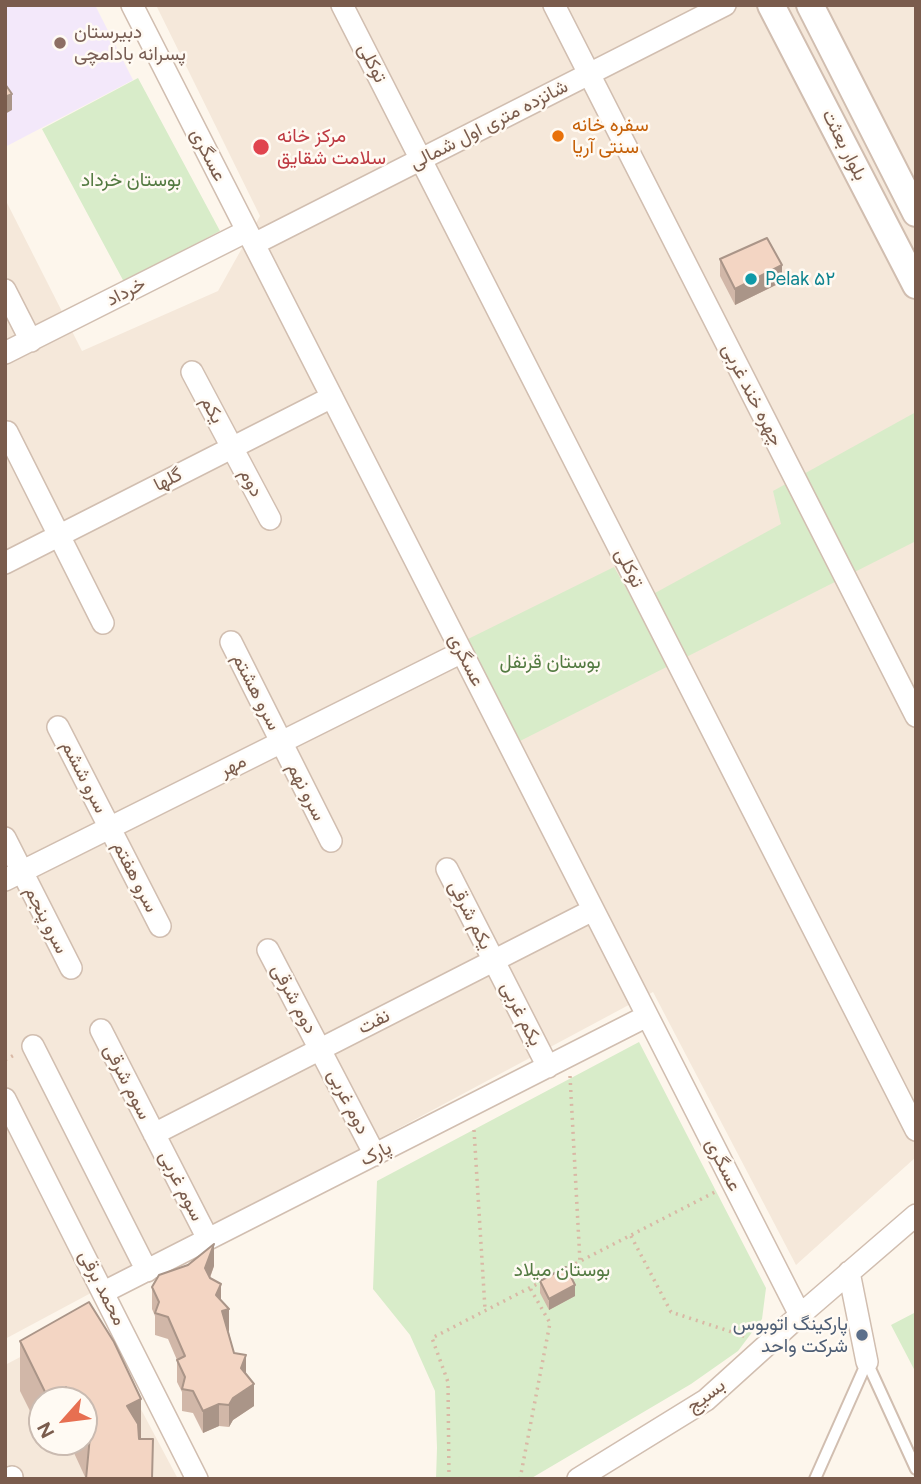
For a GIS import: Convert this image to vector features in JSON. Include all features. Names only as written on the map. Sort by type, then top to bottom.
[{"type":"street","name":"عسگری","points":[[132,5],[800,1315]]},
{"type":"street","name":"توکلی","points":[[342,5],[916,1130]]},
{"type":"street","name":"چهره خند غربی","points":[[554,5],[916,716]]},
{"type":"street","name":"شانزده متری اول شمالی","points":[[251,238],[421,159],[725,5]]},
{"type":"street","name":"بلوار بعثت","points":[[771,5],[916,285]]},
{"type":"street","name":"بلوار بعثت","points":[[810,5],[916,213]]},
{"type":"street","name":"خرداد","points":[[5,353],[251,238]]},
{"type":"street","points":[[5,290],[30,341]]},
{"type":"street","name":"یکم","points":[[192,372],[232,448]]},
{"type":"street","name":"گلها","points":[[5,563],[331,397]]},
{"type":"street","points":[[7,432],[103,623]]},
{"type":"street","name":"دوم","points":[[232,448],[270,519]]},
{"type":"street","name":"سرو هشتم","points":[[231,642],[281,742]]},
{"type":"street","name":"مهر","points":[[14,876],[462,652]]},
{"type":"street","name":"سرو ششم","points":[[58,727],[110,828]]},
{"type":"street","name":"سرو نهم","points":[[281,742],[331,841]]},
{"type":"street","name":"سرو هفتم","points":[[110,828],[160,926]]},
{"type":"street","name":"سرو پنجم","points":[[5,838],[14,876],[71,968]]},
{"type":"street","name":"یکم شرقی","points":[[447,869],[494,961]]},
{"type":"street","name":"نفت","points":[[154,1134],[593,910]]},
{"type":"street","name":"دوم شرقی","points":[[268,950],[320,1049]]},
{"type":"street","name":"یکم غربی","points":[[494,961],[548,1067]]},
{"type":"street","name":"پارک","points":[[104,1292],[647,1016]]},
{"type":"street","name":"سوم شرقی","points":[[101,1030],[154,1134]]},
{"type":"street","points":[[33,1046],[147,1270]]},
{"type":"street","name":"دوم غربی","points":[[320,1049],[375,1155]]},
{"type":"street","name":"محمد برقی","points":[[5,1099],[197,1479]]},
{"type":"street","name":"سوم غربی","points":[[154,1134],[208,1239]]},
{"type":"street","name":"بسیج","points":[[579,1479],[706,1400],[916,1214]]},
{"type":"street","points":[[849,1272],[867,1362]]},
{"type":"lane","points":[[867,1362],[916,1468]]},
{"type":"lane","points":[[815,1479],[867,1362]]},
{"type":"path","points":[[579,1051],[569,1079],[580,1262]]},
{"type":"path","points":[[474,1130],[485,1311]]},
{"type":"path","points":[[560,1272],[733,1183]]},
{"type":"path","points":[[631,1236],[671,1312],[748,1338]]},
{"type":"path","points":[[449,1479],[448,1382],[432,1338],[550,1277]]},
{"type":"path","points":[[520,1479],[550,1323],[530,1287]]},
{"type":"shaded area","name":"دبیرستان پسرانه بادامچی","points":[[5,5],[95,5],[133,80],[5,147]]},
{"type":"shaded area","points":[[156,5],[916,5],[916,1157],[796,1265],[653,992],[5,1339],[5,199],[82,351],[218,291],[260,216]]},
{"type":"shaded area","points":[[93,1319],[178,1479],[5,1479],[5,1365]]},
{"type":"green space","name":"بوستان خرداد","points":[[138,78],[220,231],[124,282],[42,129]]},
{"type":"green space","name":"بوستان قرنفل","points":[[916,412],[916,541],[520,741],[468,639],[614,567],[635,604],[781,524],[773,491]]},
{"type":"green space","name":"بوستان میلاد","points":[[639,1042],[766,1288],[762,1319],[738,1351],[691,1384],[530,1479],[436,1479],[435,1391],[410,1335],[373,1289],[377,1181]]},
{"type":"green space","points":[[916,1312],[916,1373],[891,1325]]},
{"type":"building","points":[[5,84],[12,94],[5,97]]},
{"type":"building","points":[[767,238],[782,265],[735,289],[720,259]]},
{"type":"building","points":[[214,1244],[205,1268],[210,1278],[221,1284],[216,1295],[229,1309],[222,1311],[234,1353],[246,1355],[241,1368],[254,1384],[233,1398],[229,1405],[219,1404],[203,1411],[193,1391],[182,1389],[185,1377],[177,1360],[185,1356],[168,1317],[155,1313],[159,1302],[152,1287],[159,1275],[188,1265]]},
{"type":"building","points":[[566,1267],[575,1285],[549,1299],[540,1281]]},
{"type":"building","points":[[89,1302],[114,1342],[141,1399],[127,1406],[138,1424],[139,1439],[153,1439],[152,1479],[86,1479],[88,1456],[98,1456],[98,1386],[42,1386],[20,1341]]},
{"type":"place","name":"دبیرستان پسرانه بادامچی","points":[[60,43]]},
{"type":"place","name":"سفره خانه سنتی آریا","points":[[558,136]]},
{"type":"place","name":"مرکز خانه سلامت شقایق","points":[[261,147]]},
{"type":"place","name":"Pelak ۵۲","points":[[751,279]]},
{"type":"place","name":"پارکینگ اتوبوس شرکت واحد","points":[[862,1335]]}]
